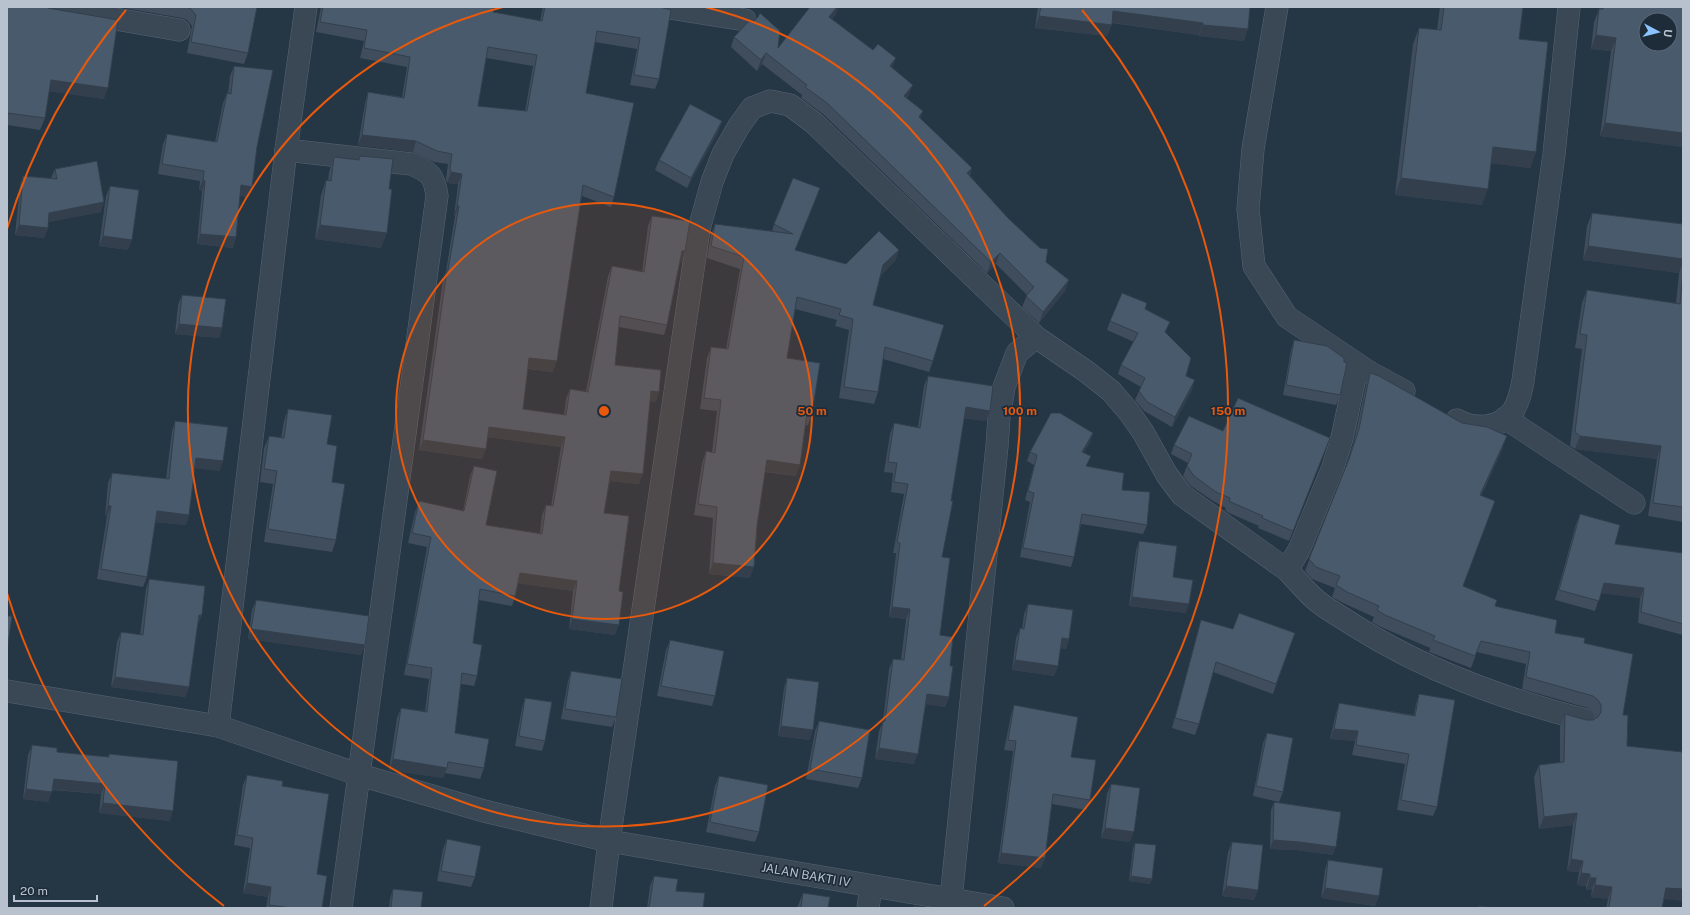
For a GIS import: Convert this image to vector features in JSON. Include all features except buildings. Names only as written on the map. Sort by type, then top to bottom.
[{"type":"street","points":[[46,7],[179,30]]},
{"type":"street","points":[[218,726],[286,150],[306,7]]},
{"type":"street","points":[[663,7],[745,20]]},
{"type":"street","points":[[1277,7],[1253,149],[1248,209],[1254,266],[1287,317],[1369,372],[1422,401]]},
{"type":"street","points":[[1443,412],[1464,424],[1482,428],[1495,424],[1506,418],[1513,411],[1519,399],[1523,381],[1554,154],[1569,7]]},
{"type":"street","points":[[601,908],[609,842],[699,229],[712,182],[723,154],[739,126],[752,108],[770,101],[790,105],[814,123],[1036,337],[1087,372],[1111,391],[1129,412],[1143,432],[1167,475],[1182,495],[1287,570],[1318,602],[1380,641],[1431,667],[1492,693],[1538,708],[1585,720]]},
{"type":"street","points":[[286,150],[411,164],[427,171],[435,183],[437,196],[341,908]]},
{"type":"street","points":[[951,899],[999,416],[1004,387],[1018,353],[1036,337]]},
{"type":"street","points":[[1287,570],[1299,550],[1334,467],[1342,438],[1355,377],[1362,372],[1369,372]]},
{"type":"street","points":[[1506,418],[1634,503]]},
{"type":"street","name":"JALAN BAKTI IV","points":[[7,691],[218,726],[360,774],[484,811],[609,842],[1003,908]]},
{"type":"street","points":[[868,908],[871,886]]}]
